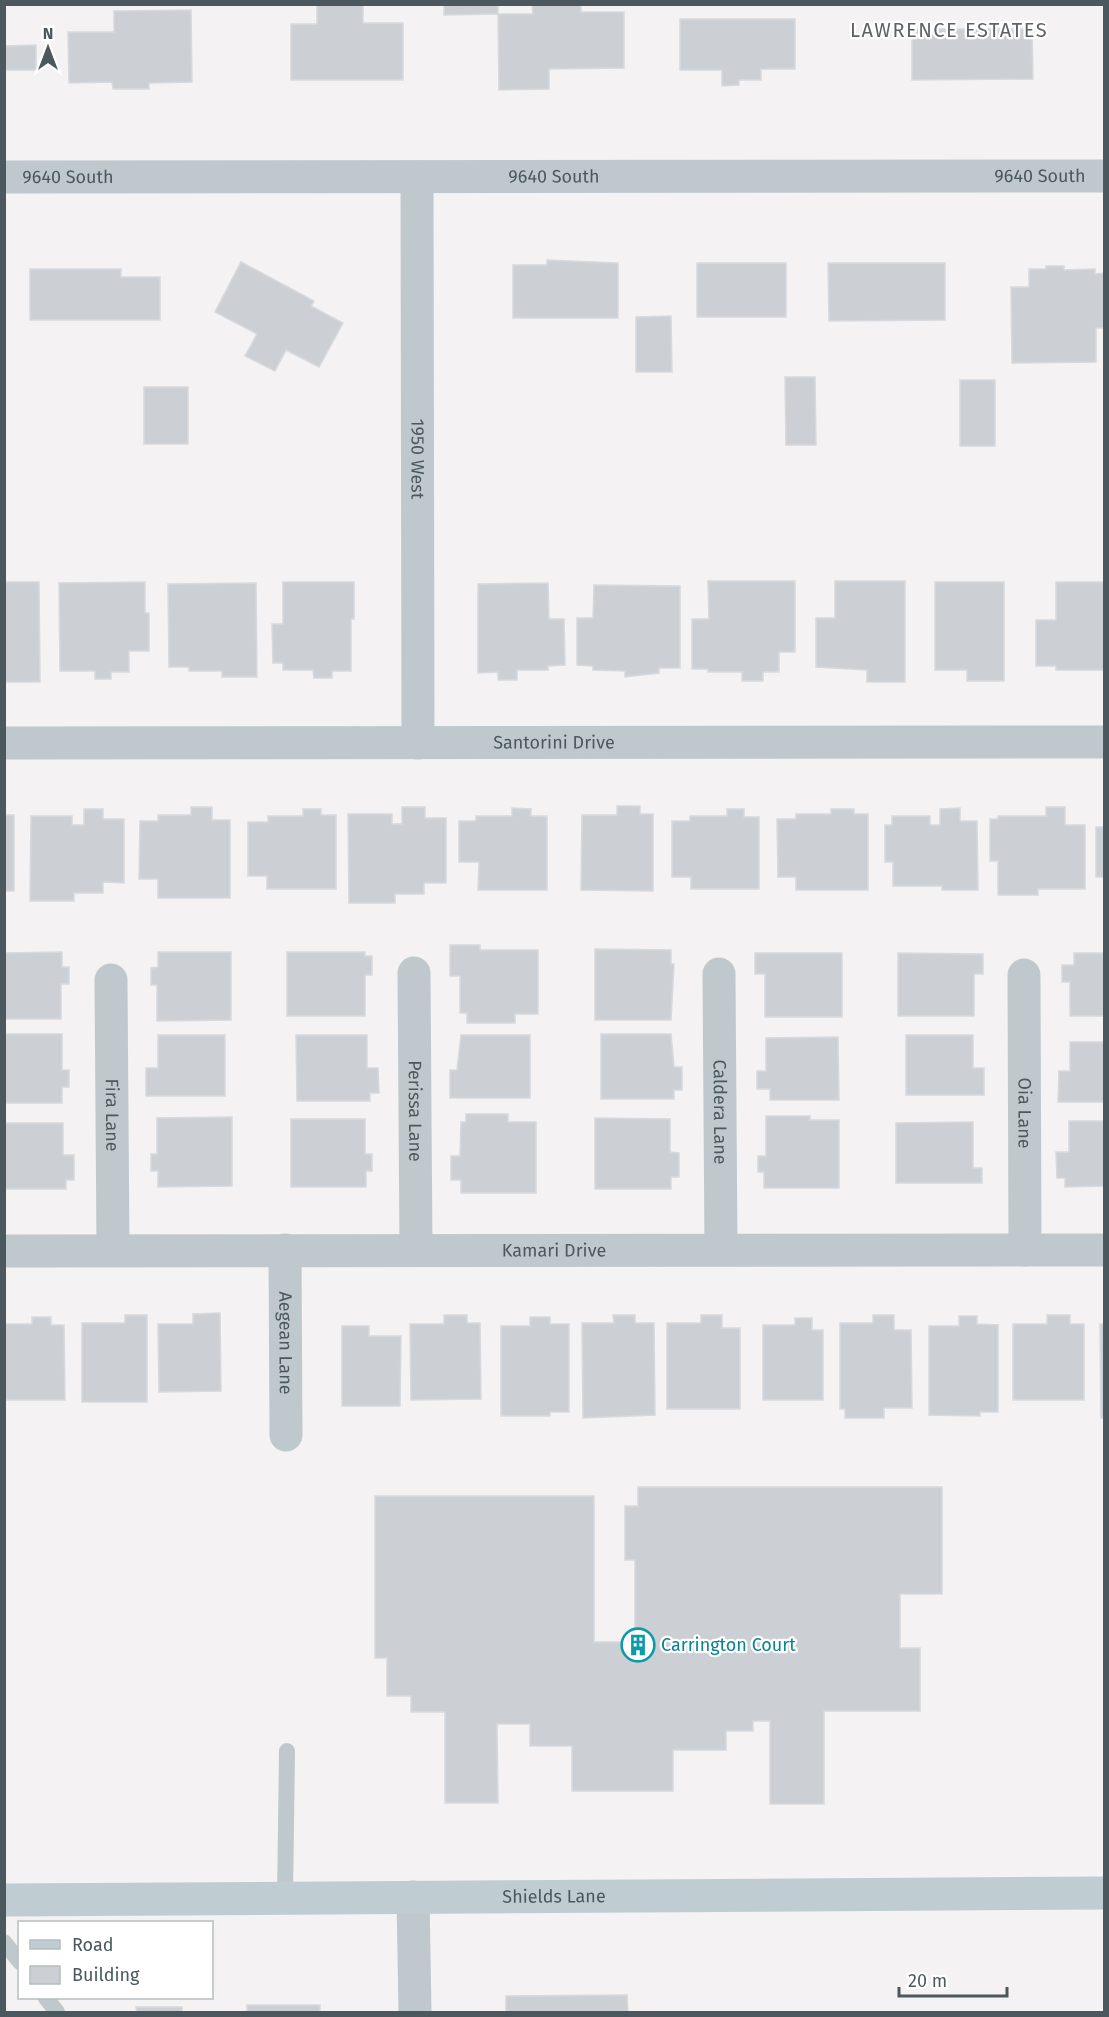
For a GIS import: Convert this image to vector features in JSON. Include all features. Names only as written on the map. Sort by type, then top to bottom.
[{"type":"main road","name":"Shields Lane","points":[[4,1900],[1104,1893]]},
{"type":"street","name":"9640 South","points":[[4,177],[1104,176]]},
{"type":"street","name":"1950 West","points":[[417,177],[418,743]]},
{"type":"street","name":"Santorini Drive","points":[[4,743],[1104,742]]},
{"type":"street","name":"Perissa Lane","points":[[414,973],[416,1250]]},
{"type":"street","name":"Caldera Lane","points":[[719,974],[722,1250]]},
{"type":"street","name":"Oia Lane","points":[[1024,975],[1025,1250]]},
{"type":"street","name":"Fira Lane","points":[[111,980],[113,1250]]},
{"type":"street","name":"Aegean Lane","points":[[285,1250],[286,1435]]},
{"type":"street","name":"Kamari Drive","points":[[4,1251],[1104,1250]]},
{"type":"street","points":[[413,1897],[415,2013]]},
{"type":"lane","points":[[285,1898],[287,1750]]},
{"type":"lane","points":[[4,1942],[18,1960]]},
{"type":"lane","points":[[47,1999],[57,2013]]},
{"type":"building","points":[[317,4],[363,4],[363,23],[403,23],[403,80],[291,80],[291,24],[317,24]]},
{"type":"building","points":[[444,4],[498,4],[498,14],[444,15]]},
{"type":"building","points":[[532,4],[581,4],[581,12],[624,12],[624,68],[549,69],[549,89],[499,90],[498,14],[533,14]]},
{"type":"building","points":[[191,10],[192,82],[149,83],[149,89],[113,89],[112,82],[69,83],[68,32],[114,32],[114,11]]},
{"type":"building","points":[[680,19],[795,19],[795,69],[761,69],[761,80],[739,80],[739,85],[722,86],[722,70],[680,70]]},
{"type":"building","points":[[912,29],[1032,29],[1033,79],[912,80]]},
{"type":"building","points":[[36,45],[36,70],[4,70],[4,46]]},
{"type":"building","points":[[547,260],[618,263],[618,318],[513,318],[513,265],[547,265]]},
{"type":"building","points":[[241,262],[314,301],[311,306],[343,323],[319,367],[286,350],[275,371],[245,356],[257,334],[215,312]]},
{"type":"building","points":[[697,263],[786,263],[786,317],[697,317]]},
{"type":"building","points":[[828,263],[945,263],[945,320],[829,321]]},
{"type":"building","points":[[1046,266],[1064,266],[1064,270],[1095,269],[1095,274],[1104,273],[1104,328],[1096,328],[1096,362],[1012,363],[1011,287],[1029,287],[1029,269],[1046,269]]},
{"type":"building","points":[[30,269],[121,269],[121,277],[160,277],[160,320],[30,320]]},
{"type":"building","points":[[671,316],[672,372],[636,372],[636,317]]},
{"type":"building","points":[[785,377],[815,377],[816,445],[786,445]]},
{"type":"building","points":[[960,380],[995,380],[995,446],[960,446]]},
{"type":"building","points":[[144,387],[188,387],[188,444],[144,444]]},
{"type":"building","points":[[708,581],[795,581],[795,652],[779,652],[779,672],[763,672],[763,681],[742,681],[742,672],[708,672],[708,669],[692,669],[692,619],[709,619]]},
{"type":"building","points":[[835,581],[905,581],[905,682],[867,682],[867,670],[816,667],[816,618],[835,618]]},
{"type":"building","points":[[4,582],[39,582],[40,682],[4,682]]},
{"type":"building","points":[[145,582],[145,613],[149,613],[149,651],[129,651],[129,672],[111,672],[111,679],[95,679],[95,671],[60,671],[59,583]]},
{"type":"building","points":[[283,582],[354,582],[351,671],[332,671],[332,678],[314,678],[313,670],[283,670],[283,663],[273,663],[272,624],[283,624]]},
{"type":"building","points":[[935,582],[1004,582],[1004,681],[967,681],[967,670],[935,670]]},
{"type":"building","points":[[1056,582],[1104,582],[1104,670],[1056,670],[1056,666],[1036,666],[1036,620],[1056,620]]},
{"type":"building","points":[[256,583],[257,677],[222,677],[222,671],[189,671],[189,667],[169,667],[168,584]]},
{"type":"building","points":[[548,583],[549,619],[564,619],[565,665],[548,666],[548,670],[517,670],[517,680],[498,680],[498,672],[478,673],[478,584]]},
{"type":"building","points":[[594,585],[680,586],[680,668],[659,668],[659,673],[625,677],[625,671],[593,670],[593,666],[577,665],[577,618],[593,618]]},
{"type":"building","points":[[617,806],[640,806],[640,814],[653,814],[653,891],[581,890],[582,815],[617,815]]},
{"type":"building","points":[[191,807],[212,807],[212,820],[230,820],[230,898],[158,898],[158,879],[139,879],[140,821],[158,821],[158,815],[191,815]]},
{"type":"building","points":[[402,807],[425,807],[425,818],[446,818],[446,883],[424,883],[424,894],[395,894],[395,903],[349,903],[348,814],[392,814],[392,824],[402,824]]},
{"type":"building","points":[[1046,807],[1065,807],[1065,825],[1085,825],[1085,889],[1038,889],[1038,895],[998,895],[998,861],[990,861],[990,819],[998,819],[998,816],[1046,816]]},
{"type":"building","points":[[512,808],[531,809],[531,816],[547,816],[547,890],[478,890],[479,862],[459,862],[459,821],[476,821],[476,816],[512,816]]},
{"type":"building","points":[[960,808],[960,821],[977,821],[978,890],[942,890],[942,886],[893,886],[893,862],[885,862],[885,825],[892,825],[892,816],[930,816],[930,825],[940,825],[940,809]]},
{"type":"building","points":[[84,809],[103,809],[103,819],[124,819],[124,883],[103,882],[103,893],[74,893],[74,901],[30,901],[31,816],[72,816],[72,825],[84,825]]},
{"type":"building","points":[[303,809],[321,809],[321,815],[336,815],[336,889],[267,889],[267,876],[248,876],[248,822],[268,822],[268,816],[303,816]]},
{"type":"building","points":[[727,809],[744,809],[744,817],[759,817],[759,889],[691,889],[691,877],[672,877],[672,821],[690,821],[690,816],[727,816]]},
{"type":"building","points":[[831,809],[854,809],[854,814],[868,814],[868,890],[796,890],[796,877],[778,877],[777,819],[796,819],[796,814],[831,814]]},
{"type":"building","points":[[4,815],[14,815],[14,891],[4,891]]},
{"type":"building","points":[[1096,827],[1104,827],[1104,877],[1096,877]]},
{"type":"building","points":[[450,945],[480,945],[480,950],[538,950],[538,1014],[515,1014],[515,1023],[467,1023],[467,1013],[460,1013],[460,976],[450,976]]},
{"type":"building","points":[[595,949],[671,950],[671,964],[674,964],[671,1020],[595,1020]]},
{"type":"building","points":[[62,952],[62,967],[69,967],[69,984],[61,984],[61,1019],[4,1019],[4,953]]},
{"type":"building","points":[[158,952],[231,952],[231,1020],[157,1021],[157,985],[151,985],[151,968],[158,967]]},
{"type":"building","points":[[287,952],[365,952],[365,956],[372,956],[372,975],[365,975],[365,1016],[287,1016]]},
{"type":"building","points":[[755,953],[842,953],[842,1017],[765,1017],[765,974],[755,974]]},
{"type":"building","points":[[898,953],[983,954],[983,974],[974,974],[974,1016],[898,1016]]},
{"type":"building","points":[[1074,953],[1104,953],[1104,1016],[1070,1016],[1070,982],[1062,982],[1062,965],[1074,965]]},
{"type":"building","points":[[4,1034],[62,1034],[62,1070],[69,1070],[69,1087],[62,1087],[62,1103],[4,1103]]},
{"type":"building","points":[[601,1034],[671,1034],[674,1067],[682,1067],[682,1090],[674,1090],[674,1099],[601,1099]]},
{"type":"building","points":[[158,1035],[225,1035],[225,1096],[146,1096],[146,1068],[158,1068]]},
{"type":"building","points":[[296,1035],[367,1035],[367,1068],[378,1068],[379,1093],[370,1093],[370,1101],[297,1101]]},
{"type":"building","points":[[461,1035],[530,1035],[530,1098],[450,1098],[450,1070],[457,1070]]},
{"type":"building","points":[[906,1035],[973,1035],[973,1068],[984,1068],[984,1095],[906,1095]]},
{"type":"building","points":[[838,1037],[839,1100],[770,1100],[770,1089],[757,1089],[757,1071],[766,1071],[766,1038]]},
{"type":"building","points":[[1070,1042],[1104,1042],[1104,1102],[1058,1102],[1059,1071],[1070,1071]]},
{"type":"building","points":[[466,1114],[508,1114],[508,1122],[536,1122],[536,1193],[461,1193],[461,1180],[451,1180],[451,1156],[460,1156],[461,1122],[466,1122]]},
{"type":"building","points":[[766,1116],[810,1116],[810,1120],[839,1120],[839,1188],[764,1188],[764,1172],[758,1172],[758,1156],[766,1156]]},
{"type":"building","points":[[232,1117],[232,1186],[158,1187],[158,1171],[151,1171],[151,1154],[157,1154],[157,1118]]},
{"type":"building","points":[[595,1118],[670,1119],[670,1152],[679,1153],[679,1177],[671,1177],[671,1189],[595,1189]]},
{"type":"building","points":[[291,1119],[365,1119],[365,1154],[372,1154],[372,1171],[366,1171],[366,1187],[291,1187]]},
{"type":"building","points":[[1069,1121],[1104,1121],[1104,1186],[1065,1187],[1065,1178],[1057,1178],[1056,1152],[1069,1152]]},
{"type":"building","points":[[973,1122],[973,1168],[982,1168],[982,1183],[896,1183],[896,1123]]},
{"type":"building","points":[[4,1123],[63,1123],[63,1155],[74,1155],[74,1180],[66,1180],[66,1189],[4,1189]]},
{"type":"building","points":[[220,1313],[221,1391],[159,1392],[158,1324],[193,1324],[193,1314]]},
{"type":"building","points":[[125,1315],[147,1315],[147,1402],[82,1402],[82,1323],[125,1323]]},
{"type":"building","points":[[444,1315],[467,1315],[467,1323],[480,1323],[481,1399],[411,1400],[410,1324],[444,1324]]},
{"type":"building","points":[[613,1315],[635,1315],[635,1323],[654,1323],[655,1415],[583,1418],[582,1323],[614,1323]]},
{"type":"building","points":[[701,1315],[722,1315],[722,1328],[740,1328],[740,1409],[667,1409],[667,1323],[701,1323]]},
{"type":"building","points":[[873,1315],[894,1315],[894,1330],[911,1330],[912,1408],[884,1408],[884,1418],[845,1418],[845,1409],[840,1409],[840,1323],[873,1323]]},
{"type":"building","points":[[1047,1315],[1070,1315],[1070,1324],[1084,1324],[1084,1400],[1013,1400],[1013,1324],[1047,1324]]},
{"type":"building","points":[[959,1316],[977,1316],[977,1324],[998,1325],[998,1412],[980,1412],[980,1416],[929,1415],[929,1326],[959,1326]]},
{"type":"building","points":[[32,1317],[51,1317],[51,1325],[64,1325],[65,1400],[4,1400],[4,1324],[32,1324]]},
{"type":"building","points":[[530,1317],[550,1317],[550,1324],[569,1324],[569,1412],[550,1412],[550,1416],[501,1416],[501,1326],[530,1326]]},
{"type":"building","points":[[795,1318],[812,1318],[812,1330],[823,1330],[823,1400],[763,1400],[763,1325],[795,1325]]},
{"type":"building","points":[[1100,1324],[1104,1324],[1104,1418],[1101,1418]]},
{"type":"building","points":[[342,1326],[369,1326],[369,1336],[401,1336],[400,1406],[342,1406]]},
{"type":"building","name":"Carrington Court","points":[[638,1487],[942,1487],[942,1594],[900,1594],[900,1648],[920,1648],[920,1711],[824,1711],[824,1804],[770,1804],[770,1721],[753,1721],[753,1731],[726,1731],[726,1750],[673,1750],[673,1791],[572,1791],[572,1746],[530,1746],[530,1724],[497,1724],[498,1803],[445,1803],[445,1712],[411,1712],[411,1696],[387,1696],[387,1658],[375,1658],[375,1496],[594,1496],[594,1642],[635,1642],[635,1560],[625,1560],[625,1506],[638,1506]]},
{"type":"building","points":[[627,1995],[628,2012],[506,2012],[506,1996]]},
{"type":"building","points":[[247,2005],[320,2005],[320,2012],[247,2012]]},
{"type":"building","points":[[136,2007],[182,2007],[182,2012],[137,2012]]},
{"type":"place","name":"Carrington Court","points":[[638,1645]]},
{"type":"district","name":"LAWRENCE ESTATES","points":[[949,30]]}]
